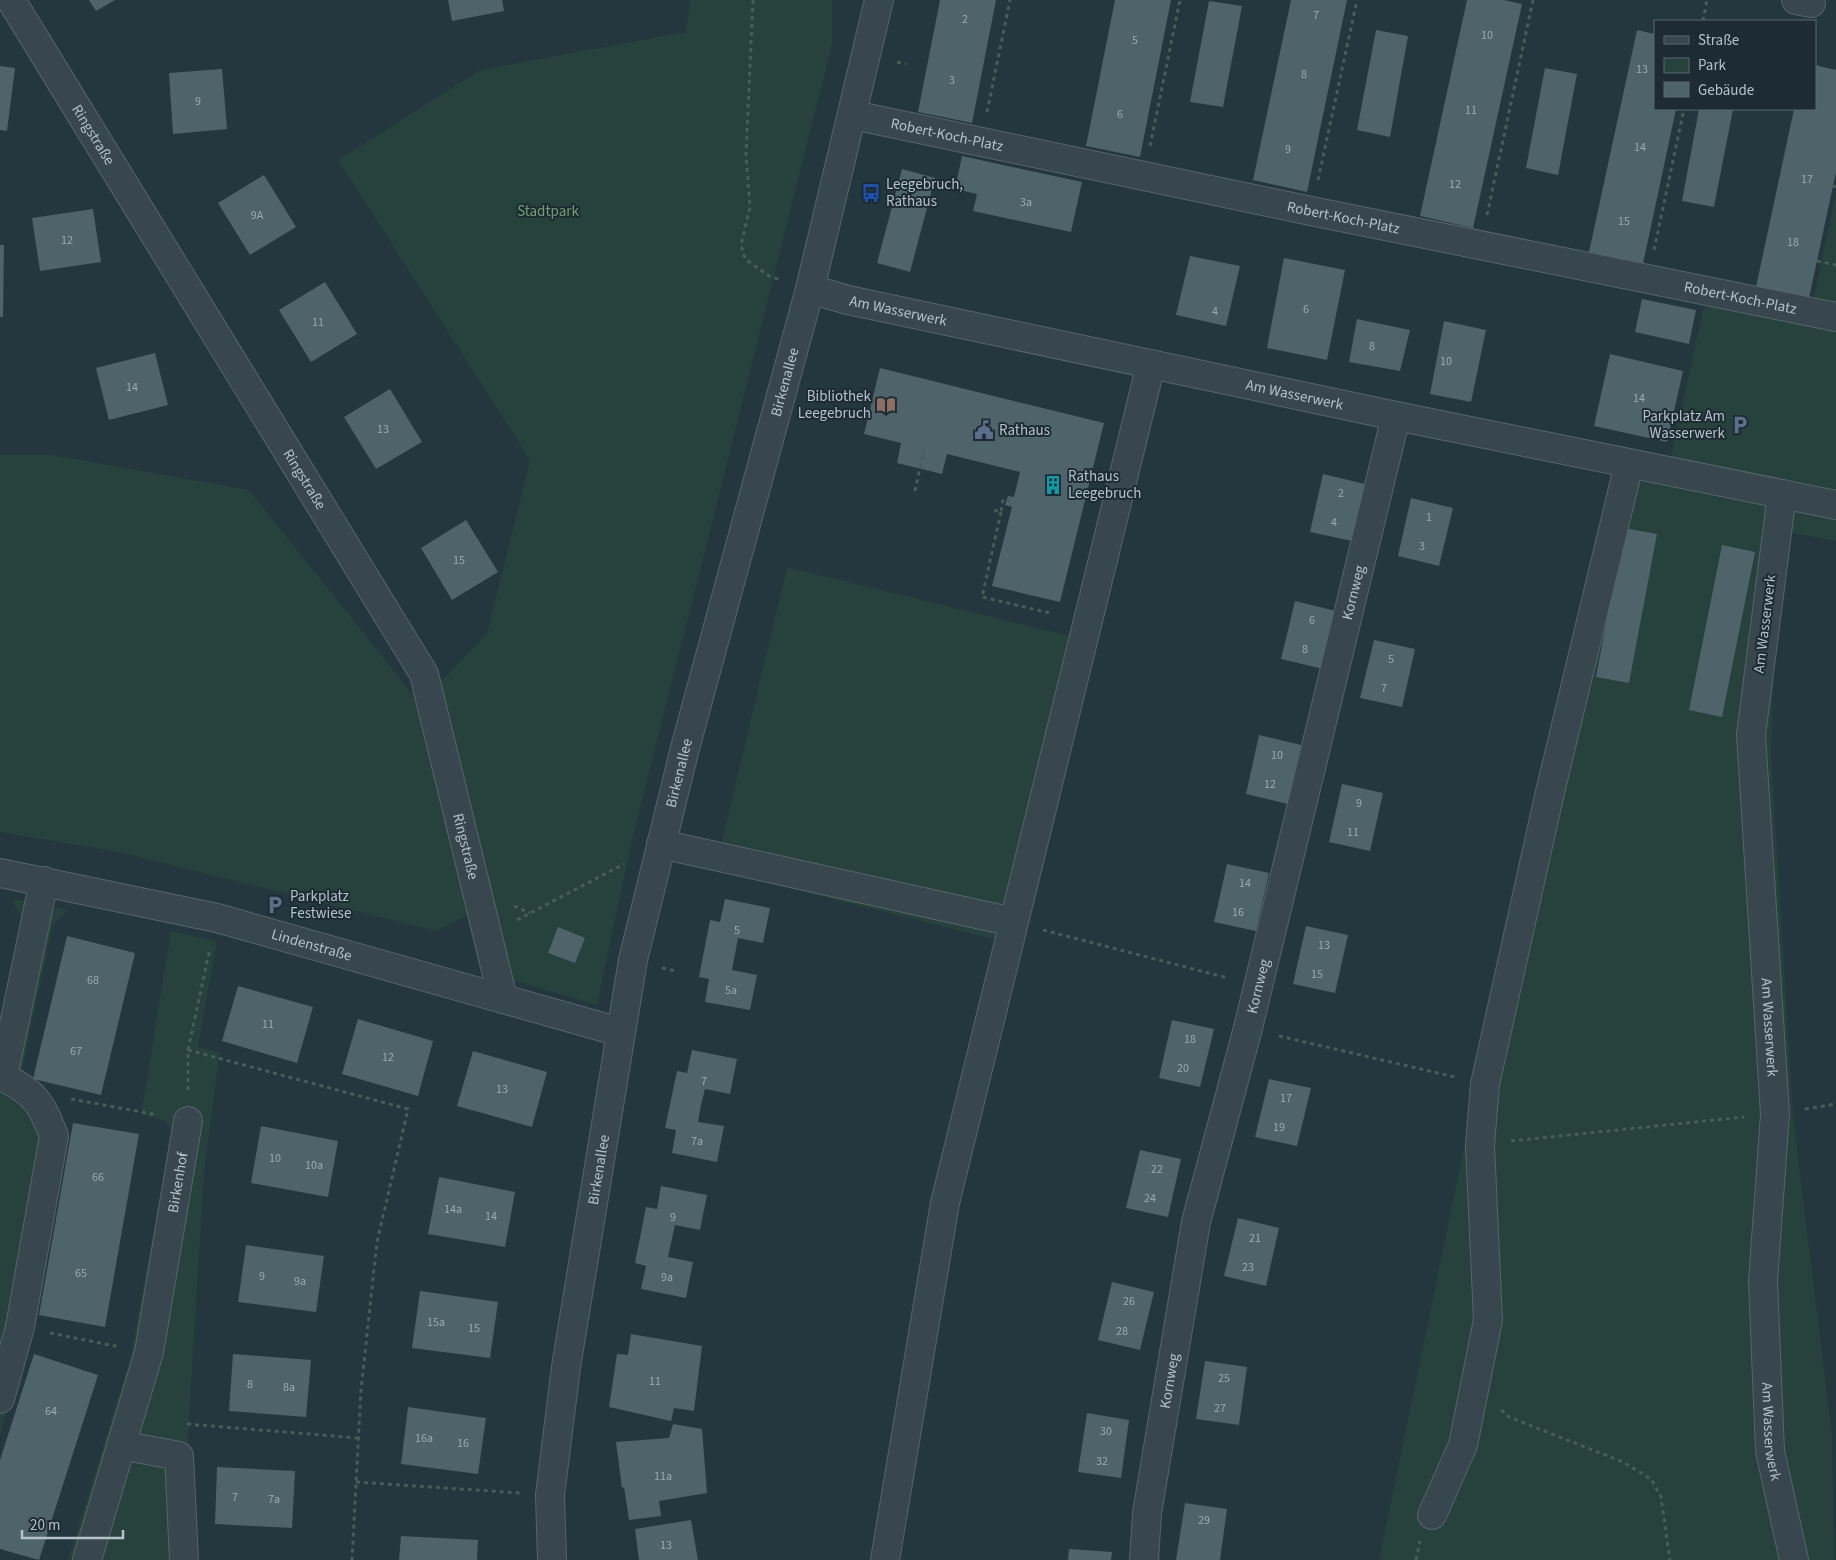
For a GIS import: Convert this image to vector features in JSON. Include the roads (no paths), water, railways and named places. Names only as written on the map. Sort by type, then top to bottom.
[{"type":"street","name":"Ringstraße","points":[[11,0],[424,674],[503,999]]},
{"type":"street","name":"Birkenallee","points":[[552,1560],[550,1495],[566,1367],[633,960],[661,844],[810,289],[879,0]]},
{"type":"street","name":"Robert-Koch-Platz","points":[[852,115],[1311,211],[1836,317]]},
{"type":"street","name":"Am Wasserwerk","points":[[810,289],[848,300],[1396,416],[1836,505]]},
{"type":"street","points":[[885,1560],[945,1203],[1151,364]]},
{"type":"street","name":"Kornweg","points":[[1144,1560],[1147,1513],[1196,1222],[1248,1028],[1396,416]]},
{"type":"street","points":[[1432,1515],[1463,1445],[1488,1320],[1480,1144],[1485,1084],[1550,792],[1629,464]]},
{"type":"street","name":"Am Wasserwerk","points":[[1782,494],[1751,736],[1775,1114],[1763,1281],[1770,1450],[1794,1560]]},
{"type":"street","points":[[661,844],[1013,922]]},
{"type":"street","name":"Lindenstraße","points":[[0,873],[217,918],[620,1032]]},
{"type":"street","points":[[0,1399],[20,1327],[54,1136],[42,1106],[24,1087],[2,1077],[44,881]]},
{"type":"street","name":"Birkenhof","points":[[87,1560],[149,1352],[188,1121]]},
{"type":"street","points":[[121,1446],[179,1456],[184,1560]]},
{"type":"place","name":"Leegebruch, Rathaus","points":[[871,193]]},
{"type":"place","name":"Bibliothek Leegebruch","points":[[886,405]]},
{"type":"place","name":"Parkplatz Am Wasserwerk","points":[[1740,425]]},
{"type":"place","name":"Rathaus","points":[[984,430]]},
{"type":"place","name":"Rathaus Leegebruch","points":[[1053,485]]},
{"type":"place","name":"Parkplatz Festwiese","points":[[275,905]]},
{"type":"park label","name":"Stadtpark","points":[[548,211]]}]
